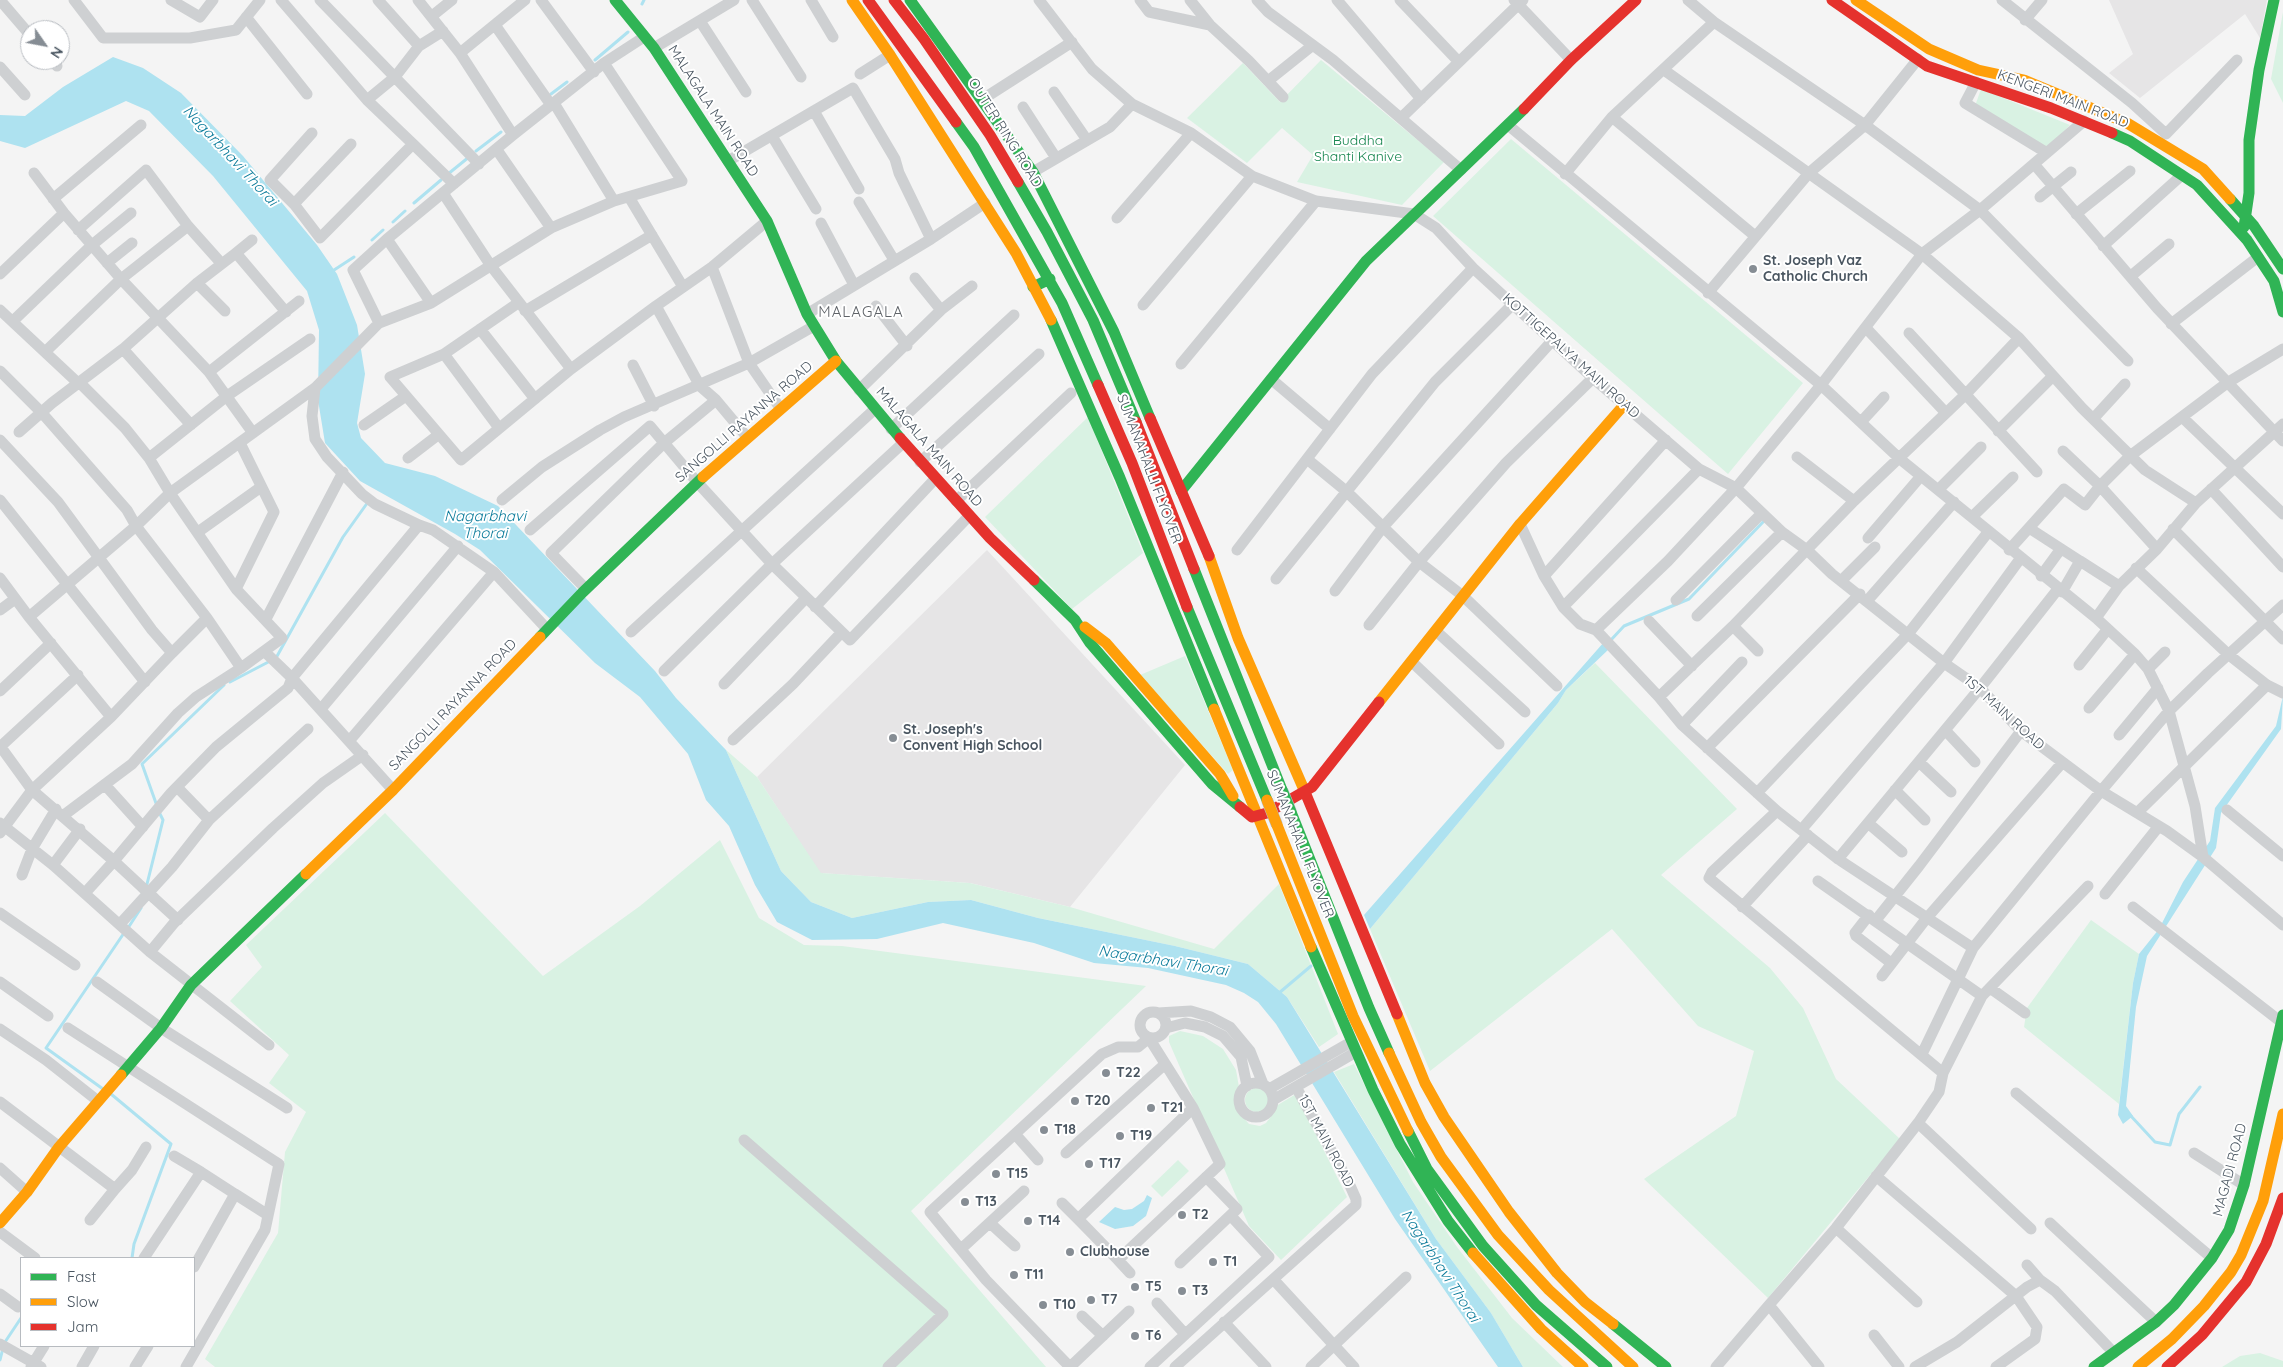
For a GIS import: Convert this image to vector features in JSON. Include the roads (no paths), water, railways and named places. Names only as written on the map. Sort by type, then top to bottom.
[{"type":"main road","name":"MALAGALA MAIN ROAD","points":[[615,0],[654,48],[767,221],[807,314],[836,361],[903,443],[969,516],[1075,620],[1106,643],[1220,774],[1239,806],[1252,816],[1257,816]]},
{"type":"main road","points":[[852,0],[890,55],[1016,252],[1067,352],[1317,961],[1350,1049],[1400,1144],[1448,1221],[1500,1285],[1541,1329],[1583,1367]]},
{"type":"main road","points":[[868,0],[974,147],[1050,280],[1033,288]]},
{"type":"main road","name":"OUTER RING ROAD","points":[[894,0],[924,39],[990,134],[1047,232],[1077,290]]},
{"type":"main road","points":[[910,0],[984,99],[1033,172],[1114,332],[1207,552],[1238,638],[1305,791],[1425,1083],[1444,1117],[1484,1176],[1557,1273],[1585,1302],[1666,1367]]},
{"type":"main road","points":[[1181,491],[1366,261],[1636,0]]},
{"type":"main road","name":"KENGERI MAIN ROAD","points":[[1832,0],[1928,66],[2084,121],[2130,141],[2197,185],[2242,234],[2274,281],[2283,312]]},
{"type":"main road","points":[[2242,234],[2249,189],[2250,131],[2259,70],[2274,0]]},
{"type":"main road","name":"KENGERI MAIN ROAD","points":[[1860,1],[1929,49],[1978,70],[2024,80],[2164,139],[2203,169],[2246,218],[2283,269]]},
{"type":"main road","points":[[2228,197],[2240,195],[2249,189]]},
{"type":"main road","name":"SUMANAHALLI FLYOVER","points":[[1050,280],[1098,382],[1128,454],[1181,593],[1267,800],[1353,1016],[1423,1162],[1483,1246],[1536,1305],[1607,1367]]},
{"type":"main road","points":[[1077,290],[1090,285]]},
{"type":"main road","name":"SUMANAHALLI FLYOVER","points":[[1077,290],[1116,372],[1369,1008],[1421,1122],[1465,1193],[1498,1235],[1549,1290],[1633,1367]]},
{"type":"main road","name":"SANGOLLI RAYANNA ROAD","points":[[0,1223],[27,1192],[59,1147],[161,1028],[191,985],[393,790],[584,590],[697,482],[836,361]]},
{"type":"main road","points":[[1257,816],[1267,813],[1312,787],[1520,524],[1624,405]]},
{"type":"main road","name":"MAGADI ROAD","points":[[2094,1367],[2156,1322],[2174,1304],[2212,1258],[2229,1230],[2244,1185],[2282,1019]]},
{"type":"main road","points":[[2138,1367],[2189,1322],[2218,1289],[2241,1255],[2263,1201],[2283,1114]]},
{"type":"main road","points":[[2167,1367],[2207,1329],[2246,1282],[2266,1244],[2283,1198]]},
{"type":"street","points":[[0,0],[20,23]]},
{"type":"street","points":[[74,0],[102,38],[190,38],[236,30],[260,0]]},
{"type":"street","points":[[171,0],[200,17],[213,0]]},
{"type":"street","points":[[281,0],[367,100],[454,184]]},
{"type":"street","points":[[320,0],[479,164]]},
{"type":"street","points":[[378,0],[419,46]]},
{"type":"street","points":[[418,0],[460,53],[513,135]]},
{"type":"street","points":[[432,16],[452,0]]},
{"type":"street","points":[[460,53],[525,0]]},
{"type":"street","points":[[541,0],[594,72]]},
{"type":"street","points":[[654,48],[734,0]]},
{"type":"street","points":[[752,0],[801,77]]},
{"type":"street","points":[[811,0],[832,37]]},
{"type":"street","points":[[1039,0],[1092,68],[1132,104],[1191,133],[1252,176],[1316,201],[1414,214]]},
{"type":"street","points":[[1140,0],[1150,12],[1210,25]]},
{"type":"street","points":[[1190,0],[1210,25],[1283,97]]},
{"type":"street","points":[[1257,0],[1268,12],[1401,118],[1461,170]]},
{"type":"street","points":[[1337,0],[1421,99]]},
{"type":"street","points":[[1400,0],[1458,62]]},
{"type":"street","points":[[1688,0],[1714,22],[1865,124],[1980,210],[2128,361]]},
{"type":"street","points":[[2002,0],[2128,100],[2164,139],[2237,60]]},
{"type":"street","points":[[2025,20],[2042,0]]},
{"type":"street","points":[[1852,14],[1860,1]]},
{"type":"street","points":[[1401,118],[1518,2],[1572,60]]},
{"type":"street","points":[[246,17],[307,94]]},
{"type":"street","points":[[700,20],[746,92]]},
{"type":"street","points":[[1565,174],[1612,117],[1714,22]]},
{"type":"street","points":[[495,24],[553,104],[614,201]]},
{"type":"street","points":[[367,100],[395,78],[419,46],[443,30]]},
{"type":"street","points":[[379,323],[353,270],[387,239],[513,135],[604,63],[644,37]]},
{"type":"street","points":[[984,99],[1072,42]]},
{"type":"street","points":[[1268,81],[1313,46]]},
{"type":"street","points":[[860,74],[890,55]]},
{"type":"street","points":[[1708,293],[1810,173],[1865,124],[1918,59]]},
{"type":"street","points":[[29,617],[65,584],[101,557],[170,493],[315,388],[365,334],[379,323],[431,303],[551,228],[614,201],[682,182],[604,63]]},
{"type":"street","points":[[0,67],[25,95]]},
{"type":"street","points":[[1664,70],[1922,254],[2019,338],[2093,419],[2145,470],[2196,503]]},
{"type":"street","points":[[1976,82],[1965,103],[2047,153]]},
{"type":"street","points":[[728,161],[853,88],[895,159],[899,173],[930,239]]},
{"type":"street","points":[[1054,92],[1087,140]]},
{"type":"street","points":[[1033,172],[1110,128],[1132,104]]},
{"type":"street","points":[[1023,107],[1056,158]]},
{"type":"street","points":[[814,111],[860,190]]},
{"type":"street","points":[[1612,117],[1755,236]]},
{"type":"street","points":[[1596,630],[1668,561],[1736,488],[1821,385],[1922,254],[1980,210],[2084,121]]},
{"type":"street","points":[[53,198],[141,125]]},
{"type":"street","points":[[1508,125],[1821,385],[1900,459],[1939,489],[2020,559],[2096,618],[2135,654],[2148,669],[2169,711],[2195,806],[2203,857]]},
{"type":"street","points":[[312,133],[270,180],[294,204],[320,238],[413,144]]},
{"type":"street","points":[[1116,218],[1191,133]]},
{"type":"street","points":[[772,136],[816,209]]},
{"type":"street","points":[[294,204],[351,144]]},
{"type":"street","points":[[497,150],[551,228]]},
{"type":"street","points":[[2034,164],[2171,324],[2227,383],[2280,433],[2235,466],[2196,503],[2157,548],[2119,586],[2096,618]]},
{"type":"street","points":[[78,230],[146,170],[188,226],[221,263]]},
{"type":"street","points":[[2076,214],[2130,171]]},
{"type":"street","points":[[2040,197],[2071,172]]},
{"type":"street","points":[[34,173],[64,214],[121,280],[209,372],[253,433]]},
{"type":"street","points":[[2103,246],[2182,175]]},
{"type":"street","points":[[1144,305],[1252,176]]},
{"type":"street","points":[[443,192],[491,266],[571,369]]},
{"type":"street","points":[[629,197],[683,287]]},
{"type":"street","points":[[1181,364],[1316,201]]},
{"type":"street","points":[[859,202],[894,260]]},
{"type":"street","points":[[807,314],[930,239],[985,202]]},
{"type":"street","points":[[13,321],[92,245],[131,213]]},
{"type":"street","points":[[0,274],[64,214]]},
{"type":"street","name":"KOTTIGEPALYA MAIN ROAD","points":[[1414,214],[1436,228],[1472,268],[1514,303],[1592,378],[1699,469],[1736,488]]},
{"type":"street","points":[[652,235],[480,329],[444,354],[390,377],[438,435],[462,460],[571,369],[712,267],[767,221]]},
{"type":"street","points":[[821,223],[854,285]]},
{"type":"street","points":[[45,352],[121,280],[188,226]]},
{"type":"street","points":[[387,239],[431,303]]},
{"type":"street","points":[[19,432],[79,382],[123,349],[197,283],[252,240]]},
{"type":"street","points":[[107,263],[132,243]]},
{"type":"street","points":[[2131,276],[2169,244]]},
{"type":"street","points":[[236,253],[286,312]]},
{"type":"street","points":[[2171,324],[2258,258]]},
{"type":"street","points":[[712,267],[749,363],[780,408]]},
{"type":"street","points":[[1237,550],[1372,374],[1472,268]]},
{"type":"street","points":[[915,278],[941,310]]},
{"type":"street","points":[[197,283],[225,311]]},
{"type":"street","points":[[859,390],[907,346],[941,310],[972,286]]},
{"type":"street","points":[[209,372],[299,301]]},
{"type":"street","points":[[1276,579],[1435,382],[1514,303]]},
{"type":"street","points":[[656,306],[700,386],[716,400],[747,438]]},
{"type":"street","points":[[876,306],[907,346]]},
{"type":"street","points":[[0,310],[79,382],[125,428],[149,458],[170,493],[236,589],[282,638],[270,657],[241,668],[196,697],[178,713],[132,764],[106,786],[60,812],[32,849],[22,875]]},
{"type":"street","points":[[891,429],[1014,315]]},
{"type":"street","points":[[502,500],[542,467],[600,430],[749,363],[814,326]]},
{"type":"street","points":[[1866,328],[1946,413]]},
{"type":"street","points":[[480,329],[534,399]]},
{"type":"street","points":[[1910,334],[2037,472]]},
{"type":"street","points":[[1659,697],[1733,626],[1854,501],[1966,394],[2019,338]]},
{"type":"street","points":[[149,458],[228,396],[310,339]]},
{"type":"street","points":[[1335,591],[1383,527],[1552,341]]},
{"type":"street","points":[[2009,550],[2064,489],[2085,505],[2100,486],[2130,456],[2227,383],[2283,348]]},
{"type":"street","points":[[123,349],[191,425]]},
{"type":"street","points":[[444,354],[499,428]]},
{"type":"street","points":[[920,462],[1039,354]]},
{"type":"street","points":[[633,364],[654,406]]},
{"type":"street","points":[[0,371],[42,413],[127,510],[136,526],[207,618],[241,668]]},
{"type":"street","points":[[1998,431],[2053,376]]},
{"type":"street","points":[[1369,625],[1419,562],[1506,464],[1592,378]]},
{"type":"street","points":[[1271,379],[1330,429]]},
{"type":"street","points":[[2093,419],[2125,384]]},
{"type":"street","points":[[315,388],[312,416],[315,439],[327,458],[343,472],[362,494],[375,504],[433,530],[458,546],[494,572],[548,626]]},
{"type":"street","points":[[956,501],[1071,393]]},
{"type":"street","points":[[364,425],[406,396]]},
{"type":"street","points":[[1860,422],[1884,396]]},
{"type":"street","points":[[584,590],[551,553],[664,443],[716,400]]},
{"type":"street","points":[[631,632],[875,409]]},
{"type":"street","points":[[640,411],[650,426],[697,482],[772,564],[850,640],[969,516]]},
{"type":"street","points":[[2182,417],[2283,514]]},
{"type":"street","points":[[530,530],[650,426]]},
{"type":"street","points":[[408,458],[438,435]]},
{"type":"street","points":[[0,440],[58,502],[101,557],[152,630],[172,653]]},
{"type":"street","points":[[1544,576],[1666,440]]},
{"type":"street","points":[[236,589],[274,512],[240,443]]},
{"type":"street","points":[[664,671],[772,564],[903,443]]},
{"type":"street","points":[[1939,489],[1981,447]]},
{"type":"street","points":[[2063,451],[2100,486],[2157,548]]},
{"type":"street","points":[[1797,457],[1854,501]]},
{"type":"street","points":[[1307,459],[1346,491],[1419,562],[1463,596],[1557,686]]},
{"type":"street","points":[[1563,607],[1699,469]]},
{"type":"street","points":[[266,619],[343,472]]},
{"type":"street","points":[[1842,581],[1921,476]]},
{"type":"street","points":[[1972,517],[2013,477]]},
{"type":"street","points":[[815,607],[935,478]]},
{"type":"street","points":[[198,532],[261,487]]},
{"type":"street","name":"1ST MAIN ROAD","points":[[1736,488],[1782,532],[1807,550],[1842,581],[1944,663],[1980,688],[2021,731],[2101,791],[2159,826],[2203,857],[2283,925]]},
{"type":"street","points":[[2211,489],[2283,567]]},
{"type":"street","points":[[0,500],[65,584],[146,682]]},
{"type":"street","points":[[1707,748],[1864,598],[1954,502]]},
{"type":"street","points":[[1676,600],[1762,513]]},
{"type":"street","points":[[85,893],[178,787],[232,732],[288,688],[292,678],[419,524]]},
{"type":"street","points":[[1520,524],[1544,576],[1563,607],[1580,624],[1596,630],[1659,697],[1682,725],[1777,811],[1838,859],[1926,919],[1973,948]]},
{"type":"street","points":[[2029,528],[2060,550],[2119,586]]},
{"type":"street","points":[[2173,529],[2283,639]]},
{"type":"street","points":[[1757,793],[1908,634],[1989,531]]},
{"type":"street","points":[[1698,616],[1782,532]]},
{"type":"street","points":[[321,709],[458,546]]},
{"type":"street","points":[[2041,576],[2060,550]]},
{"type":"street","points":[[1742,907],[1944,663],[2020,559]]},
{"type":"street","points":[[1838,859],[2060,591],[2080,562]]},
{"type":"street","points":[[2136,568],[2230,655],[2267,685],[2283,693]]},
{"type":"street","points":[[350,740],[494,572]]},
{"type":"street","points":[[0,578],[29,617],[111,718]]},
{"type":"street","points":[[724,684],[806,598]]},
{"type":"street","points":[[0,610],[15,599]]},
{"type":"street","points":[[1922,1054],[1973,948],[2169,711],[2208,672],[2230,655],[2283,605]]},
{"type":"street","points":[[207,618],[111,718],[32,790],[1,827],[53,865],[150,952],[269,1045]]},
{"type":"street","points":[[1649,620],[1692,666]]},
{"type":"street","points":[[1733,626],[1758,651]]},
{"type":"street","points":[[2080,665],[2107,630]]},
{"type":"street","points":[[1436,631],[1525,712]]},
{"type":"street","points":[[733,740],[793,684],[841,633]]},
{"type":"street","points":[[1,690],[51,643]]},
{"type":"street","points":[[2148,669],[2165,652]]},
{"type":"street","points":[[2089,708],[2135,654]]},
{"type":"street","points":[[270,657],[350,740],[393,790]]},
{"type":"street","points":[[1412,662],[1499,744]]},
{"type":"street","points":[[1682,725],[1742,662]]},
{"type":"street","points":[[78,675],[0,747],[32,790],[80,829],[178,920]]},
{"type":"street","points":[[2137,813],[2267,685]]},
{"type":"street","points":[[2119,735],[2158,688]]},
{"type":"street","points":[[120,924],[209,820],[308,729]]},
{"type":"street","points":[[1945,730],[1975,762]]},
{"type":"street","points":[[1891,963],[1856,936],[1855,933],[1894,897],[2021,731]]},
{"type":"street","points":[[150,952],[178,920],[294,809],[323,784],[363,755]]},
{"type":"street","points":[[1919,762],[1951,792]]},
{"type":"street","points":[[1882,976],[1926,919],[2062,763]]},
{"type":"street","points":[[106,786],[143,826]]},
{"type":"street","points":[[178,787],[209,820]]},
{"type":"street","points":[[1896,790],[1925,820]]},
{"type":"street","points":[[2227,810],[2283,856]]},
{"type":"street","points":[[1777,811],[1709,878],[1943,1073]]},
{"type":"street","points":[[1868,823],[1902,852]]},
{"type":"street","points":[[2105,894],[2159,826]]},
{"type":"street","points":[[53,865],[80,829]]},
{"type":"street","points":[[1818,881],[1958,978],[2025,1013]]},
{"type":"street","points":[[1716,1367],[1836,1228],[1918,1123],[1939,1092],[1943,1073],[1986,992],[2088,886]]},
{"type":"street","points":[[2133,907],[2282,1019]]},
{"type":"street","points":[[0,913],[75,965]]},
{"type":"street","points":[[0,982],[48,1016]]},
{"type":"street","points":[[97,982],[161,1028],[287,1108]]},
{"type":"street","points":[[1118,1260],[1220,1164],[1193,1108],[1164,1065],[1149,1038],[1140,1030],[1140,1021],[1146,1014],[1191,1011],[1211,1017],[1230,1027],[1250,1051],[1269,1091],[1272,1106],[1265,1114],[1254,1116],[1249,1115],[1241,1107],[1240,1101],[1243,1090],[1247,1086],[1252,1084],[1269,1091],[1296,1082],[1350,1049]]},
{"type":"street","points":[[1066,1153],[1164,1065],[1165,1019],[1158,1013]]},
{"type":"street","points":[[1129,1311],[1070,1367],[986,1280],[930,1212],[1102,1054],[1118,1047],[1138,1048],[1149,1038],[1185,1023],[1205,1027],[1223,1036],[1241,1058],[1247,1086]]},
{"type":"street","points":[[68,1028],[279,1164],[265,1230],[186,1367]]},
{"type":"street","points":[[0,1029],[46,1060],[104,1094]]},
{"type":"street","name":"1ST MAIN ROAD","points":[[1274,1280],[1357,1203],[1348,1181],[1296,1082]]},
{"type":"street","points":[[2016,1093],[2212,1258]]},
{"type":"street","points":[[0,1102],[115,1189]]},
{"type":"street","points":[[1078,1219],[1193,1108]]},
{"type":"street","points":[[1918,1123],[2031,1229]]},
{"type":"street","points":[[1015,1134],[1038,1160]]},
{"type":"street","points":[[744,1140],[943,1314],[888,1367]]},
{"type":"street","points":[[90,1220],[132,1170],[146,1147]]},
{"type":"street","points":[[2194,1153],[2244,1185]]},
{"type":"street","points":[[174,1156],[268,1215]]},
{"type":"street","points":[[0,1168],[27,1192]]},
{"type":"street","points":[[145,1257],[201,1172]]},
{"type":"street","points":[[1876,1176],[2016,1296],[2038,1332],[2035,1339],[1996,1367]]},
{"type":"street","points":[[1180,1263],[1238,1209],[1206,1177]]},
{"type":"street","points":[[961,1249],[1024,1191]]},
{"type":"street","points":[[195,1265],[235,1194]]},
{"type":"street","points":[[1062,1203],[1130,1273]]},
{"type":"street","points":[[1150,1367],[1269,1257],[1230,1216]]},
{"type":"street","points":[[990,1223],[1015,1246]]},
{"type":"street","points":[[2050,1224],[2156,1322]]},
{"type":"street","points":[[1836,1228],[1917,1302]]},
{"type":"street","points":[[0,1232],[34,1257]]},
{"type":"street","points":[[2027,1266],[2040,1280],[2055,1291],[2114,1353]]},
{"type":"street","points":[[1311,1367],[1406,1277]]},
{"type":"street","points":[[1175,1367],[1274,1280],[1354,1367]]},
{"type":"street","points":[[1915,1367],[1957,1342],[2027,1287],[2040,1280]]},
{"type":"street","points":[[0,1294],[18,1308]]},
{"type":"street","points":[[1157,1303],[1189,1330],[1205,1339]]},
{"type":"street","points":[[1768,1305],[1819,1367]]},
{"type":"street","points":[[1082,1316],[1103,1336]]},
{"type":"street","points":[[1224,1322],[1266,1367]]},
{"type":"street","points":[[1874,1335],[1899,1367]]},
{"type":"street","points":[[5,1346],[35,1366],[44,1347]]},
{"type":"street","points":[[82,1367],[93,1347]]},
{"type":"street","points":[[135,1367],[147,1347]]},
{"type":"water","name":"Nagarbhavi Thorai","points":[[113,57],[143,68],[181,93],[243,156],[317,245],[337,274],[357,325],[365,374],[357,423],[361,438],[385,463],[435,476],[498,506],[655,671],[676,698],[726,750],[781,871],[811,902],[852,918],[928,902],[971,900],[1038,918],[1175,946],[1248,964],[1287,997],[1436,1239],[1491,1313],[1523,1367],[1498,1367],[1395,1219],[1276,1024],[1258,1002],[1244,993],[1226,985],[1148,968],[1094,963],[1034,943],[943,923],[877,939],[812,940],[777,922],[755,885],[729,826],[706,800],[688,754],[640,697],[595,663],[480,550],[360,481],[325,443],[318,400],[319,330],[307,291],[213,176],[149,111],[126,101],[25,148],[0,141],[0,115],[25,116],[63,87]]},
{"type":"water","points":[[1604,642],[1609,649],[1566,690],[1558,703],[1370,929],[1364,915]]},
{"type":"water","points":[[2283,696],[2281,729],[2221,813],[2216,848],[2147,956],[2136,1007],[2126,1106],[2133,1116],[2123,1124],[2118,1115],[2133,983],[2139,954],[2159,929],[2183,882],[2210,841],[2215,808],[2276,726]]},
{"type":"water","points":[[1147,1195],[1152,1198],[1146,1216],[1133,1226],[1115,1229],[1099,1222],[1115,1207],[1124,1210],[1132,1209],[1144,1201]]},
{"type":"waterway","points":[[642,4],[644,0]]},
{"type":"waterway","points":[[595,60],[628,32]]},
{"type":"waterway","points":[[551,94],[567,82]]},
{"type":"waterway","points":[[476,151],[501,132]]},
{"type":"waterway","points":[[448,174],[469,157]]},
{"type":"waterway","points":[[414,203],[441,180]]},
{"type":"waterway","points":[[393,222],[405,211]]},
{"type":"waterway","points":[[372,240],[383,230]]},
{"type":"waterway","points":[[331,272],[354,257]]},
{"type":"waterway","points":[[230,682],[276,658],[343,537],[368,502]]},
{"type":"waterway","points":[[1610,641],[1624,626],[1689,599],[1764,521]]},
{"type":"waterway","points":[[157,806],[142,764],[224,685]]},
{"type":"waterway","points":[[146,888],[163,820],[159,812]]},
{"type":"waterway","points":[[128,928],[141,908]]},
{"type":"waterway","points":[[103,1089],[46,1048],[124,933]]},
{"type":"waterway","points":[[1279,993],[1311,966]]},
{"type":"waterway","points":[[2130,1115],[2155,1142],[2170,1145],[2179,1114],[2200,1087]]},
{"type":"waterway","points":[[111,1094],[171,1144],[134,1244],[132,1257]]},
{"type":"waterway","points":[[5,1342],[20,1320]]},
{"type":"waterway","points":[[0,1360],[3,1348]]},
{"type":"place","name":"St. Joseph Vaz Catholic Church","points":[[1753,269]]},
{"type":"place","name":"St. Joseph's Convent High School","points":[[893,738]]},
{"type":"place","name":"T22","points":[[1106,1073]]},
{"type":"place","name":"T20","points":[[1075,1101]]},
{"type":"place","name":"T21","points":[[1151,1108]]},
{"type":"place","name":"T18","points":[[1044,1130]]},
{"type":"place","name":"T19","points":[[1120,1136]]},
{"type":"place","name":"T17","points":[[1089,1164]]},
{"type":"place","name":"T15","points":[[996,1174]]},
{"type":"place","name":"T13","points":[[965,1202]]},
{"type":"place","name":"T2","points":[[1182,1215]]},
{"type":"place","name":"T14","points":[[1028,1221]]},
{"type":"place","name":"Clubhouse","points":[[1070,1252]]},
{"type":"place","name":"T1","points":[[1213,1262]]},
{"type":"place","name":"T11","points":[[1014,1275]]},
{"type":"place","name":"T5","points":[[1135,1287]]},
{"type":"place","name":"T3","points":[[1182,1291]]},
{"type":"place","name":"T7","points":[[1091,1300]]},
{"type":"place","name":"T10","points":[[1043,1305]]},
{"type":"place","name":"T6","points":[[1135,1336]]},
{"type":"district","name":"MALAGALA","points":[[861,312]]},
{"type":"park label","name":"Buddha Shanti Kanive","points":[[1358,150]]}]
